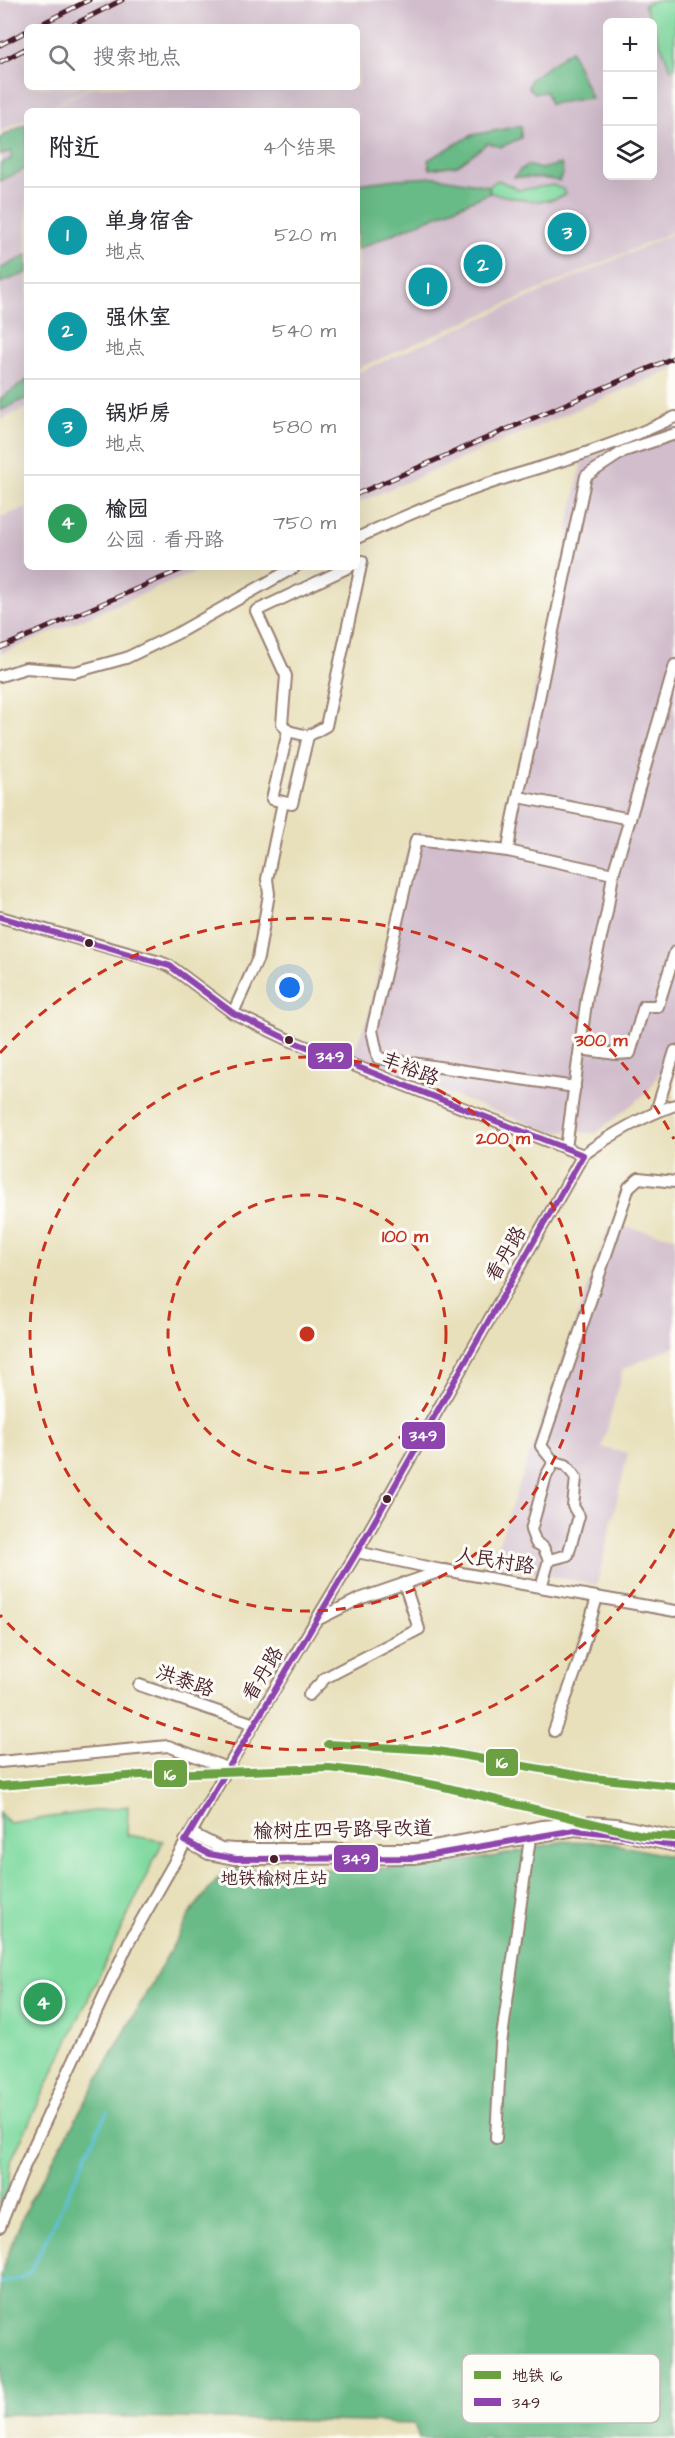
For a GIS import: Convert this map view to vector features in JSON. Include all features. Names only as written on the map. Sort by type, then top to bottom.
[{"type":"street","points":[[360,537],[461,494],[515,475],[565,462],[633,437],[675,417]]},
{"type":"street","points":[[508,852],[510,829],[519,797],[535,710],[586,477],[624,451],[675,434]]},
{"type":"street","points":[[343,570],[256,611],[286,675],[282,724],[288,731],[308,736],[326,726],[362,561],[360,562]]},
{"type":"street","points":[[0,676],[26,668],[75,672],[126,658],[178,633],[290,570]]},
{"type":"street","points":[[566,1149],[587,996],[607,912],[613,874],[675,665]]},
{"type":"street","points":[[288,731],[272,799],[292,804],[308,736]]},
{"type":"street","points":[[519,797],[630,819]]},
{"type":"street","points":[[233,1013],[258,958],[268,894],[267,879],[284,802]]},
{"type":"street","points":[[575,1087],[378,1058],[372,1030],[416,840],[508,852],[613,874]]},
{"type":"street","name":"丰裕路","points":[[0,917],[170,966],[233,1013],[331,1058],[583,1155]]},
{"type":"street","points":[[580,1049],[616,1054],[630,1053],[644,1006],[658,1006],[675,952]]},
{"type":"street","points":[[656,1112],[675,1052]]},
{"type":"street","points":[[583,1155],[606,1138],[656,1112],[675,1106]]},
{"type":"street","name":"看丹路","points":[[0,2226],[24,2167],[96,2008],[129,1942],[227,1768],[357,1552],[583,1155]]},
{"type":"street","points":[[549,1560],[568,1555],[579,1516],[573,1506],[576,1478],[567,1465],[554,1462],[541,1446],[629,1187],[639,1178],[675,1182]]},
{"type":"street","points":[[541,1587],[549,1560],[543,1547],[536,1543],[531,1530],[546,1476],[554,1462]]},
{"type":"street","points":[[357,1552],[444,1570]]},
{"type":"street","name":"人民村路","points":[[317,1620],[359,1599],[444,1570],[675,1611]]},
{"type":"street","points":[[309,1695],[325,1678],[419,1629],[404,1583]]},
{"type":"street","points":[[554,1731],[577,1667],[597,1597]]},
{"type":"street","name":"洪泰路","points":[[139,1685],[254,1724]]},
{"type":"street","points":[[0,1762],[168,1746],[227,1768]]},
{"type":"street","name":"榆树庄四号路导改道","points":[[188,1837],[221,1848],[234,1849],[417,1849],[543,1826],[588,1821],[616,1824],[675,1837]]},
{"type":"street","name":"榆树庄四号路导改道","points":[[188,1837],[209,1854],[236,1859],[392,1859],[449,1853],[575,1830],[600,1831],[675,1846]]},
{"type":"street","points":[[496,2138],[501,2044],[530,1838]]},
{"type":"shaded area","points":[[0,0],[675,0],[675,231],[360,368],[360,108],[51,108],[86,90],[360,90],[360,24],[24,24],[24,90],[83,90],[48,108],[24,108],[24,120],[0,132]]},
{"type":"shaded area","points":[[24,123],[24,409],[0,420],[0,135]]},
{"type":"shaded area","points":[[675,233],[675,368],[360,502],[360,372]]},
{"type":"shaded area","points":[[675,423],[675,1065],[665,1062],[649,1091],[596,1133],[549,1131],[351,1058],[368,1017],[412,832],[502,844],[582,461]]},
{"type":"shaded area","points":[[24,508],[24,570],[199,570],[0,654],[0,517]]},
{"type":"shaded area","points":[[609,1226],[675,1237],[675,1346],[623,1369],[602,1448],[628,1453],[597,1585],[491,1565]]},
{"type":"green space","points":[[656,0],[675,0],[675,68],[671,69],[657,36],[657,18],[649,18],[644,5]]},
{"type":"green space","points":[[571,50],[591,98],[550,104],[546,92],[534,93],[528,87],[530,80]]},
{"type":"green space","points":[[24,126],[24,169],[0,181],[0,164],[11,159],[11,151],[0,155],[0,138]]},
{"type":"green space","points":[[521,126],[521,138],[501,147],[488,143],[458,165],[430,169],[428,160],[472,135]]},
{"type":"green space","points":[[561,164],[563,173],[559,181],[514,177],[528,165],[540,169]]},
{"type":"green space","points":[[436,177],[489,186],[490,193],[360,248],[360,184]]},
{"type":"green space","points":[[498,180],[519,190],[553,185],[564,190],[566,194],[538,201],[490,193],[489,186]]},
{"type":"green space","points":[[24,257],[24,274],[0,283],[0,269]]},
{"type":"green space","points":[[24,382],[24,399],[0,411],[0,399]]},
{"type":"green space","points":[[128,1806],[127,1835],[163,1841],[10,2163],[8,2190],[0,2206],[0,1813],[9,1823]]},
{"type":"green space","points":[[564,1841],[605,1842],[675,1857],[675,2438],[419,2438],[414,2423],[0,2414],[0,2275],[27,2206],[194,1908],[226,1869],[364,1869],[431,1866],[497,1856]]},
{"type":"waterway","points":[[0,2283],[22,2278],[31,2271],[107,2112]]},
{"type":"railway","points":[[41,24],[89,0]]},
{"type":"railway","points":[[75,24],[122,0]]},
{"type":"railway","points":[[0,45],[24,33]]},
{"type":"railway","points":[[0,62],[24,50]]},
{"type":"railway","points":[[360,493],[675,357]]},
{"type":"railway","points":[[0,648],[180,570]]},
{"type":"metro line","name":"16","points":[[328,1744],[432,1750],[593,1778],[675,1786]]},
{"type":"metro line","name":"16","points":[[0,1786],[140,1775],[329,1768],[373,1773],[440,1786],[642,1835],[675,1837]]},
{"type":"transit line","name":"349","points":[[0,917],[170,966],[233,1013],[289,1040],[583,1155]]},
{"type":"transit line","name":"349","points":[[583,1155],[357,1552],[185,1841],[209,1854],[236,1859],[414,1858],[575,1830],[623,1835],[675,1846]]},
{"type":"place","name":"锅炉房","points":[[567,232]]},
{"type":"place","name":"强休室","points":[[483,264]]},
{"type":"place","name":"单身宿舍","points":[[428,287]]},
{"type":"place","name":"地铁榆树庄站","points":[[274,1859]]},
{"type":"place","name":"榆园","points":[[43,2002]]}]
